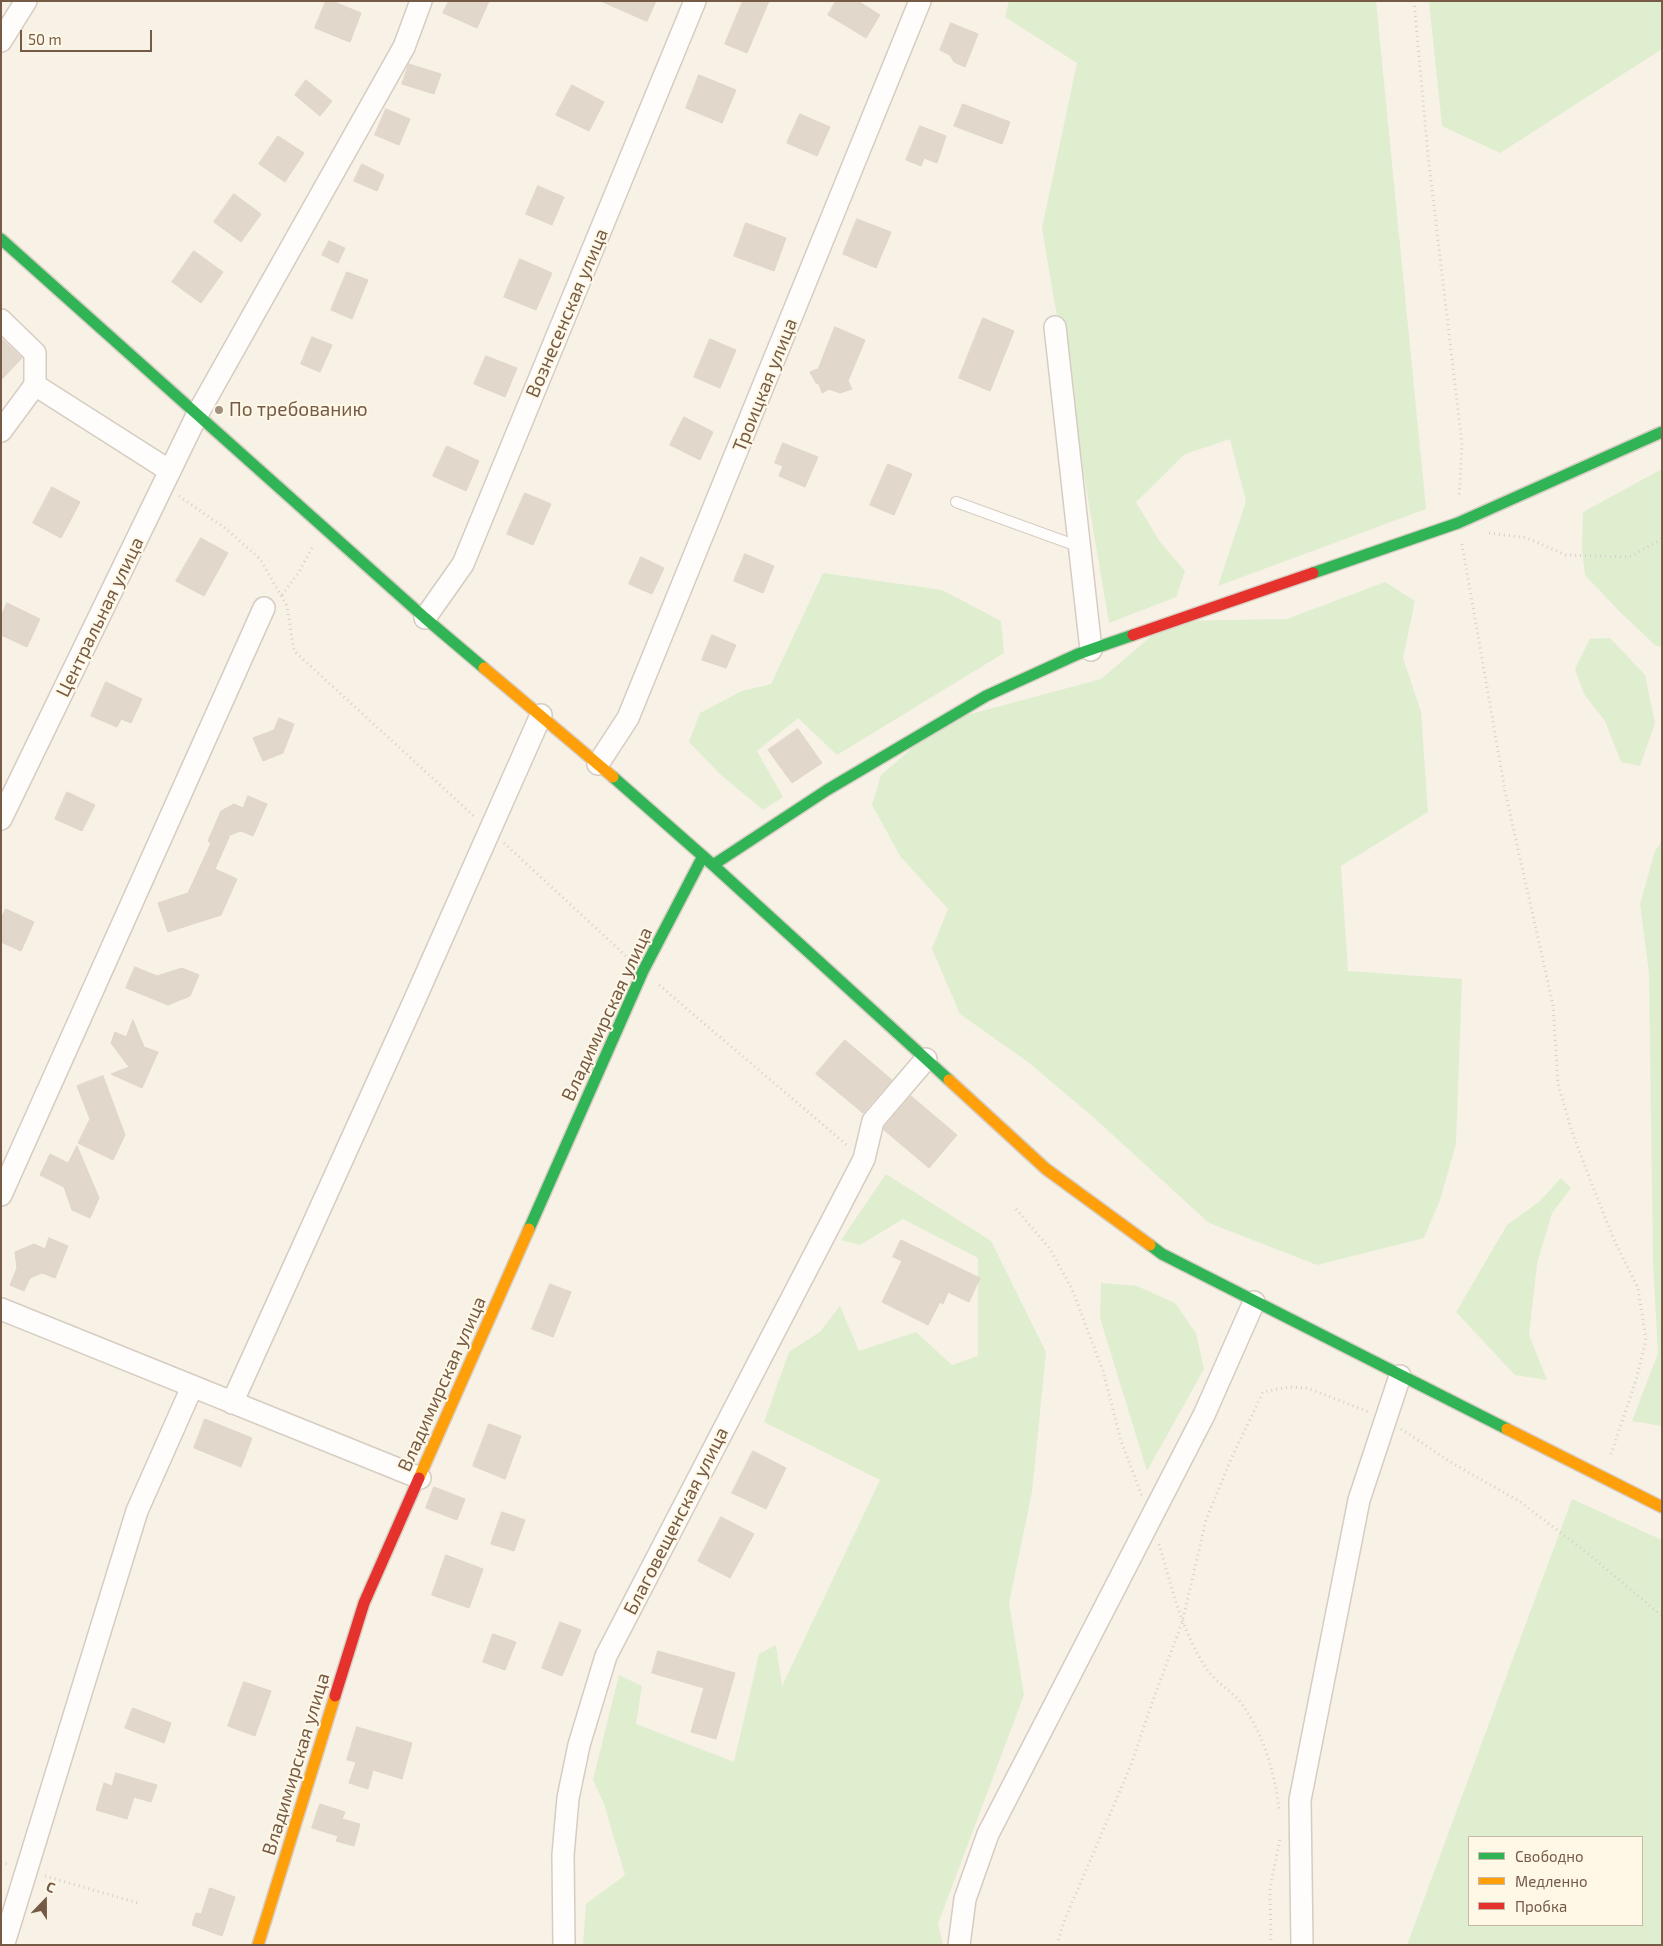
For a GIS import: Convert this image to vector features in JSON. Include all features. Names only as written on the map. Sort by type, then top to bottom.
[{"type":"street","points":[[1,41],[26,1]]},
{"type":"street","name":"Центральная улица","points":[[1,819],[198,413],[404,48],[421,1]]},
{"type":"street","name":"Вознесенская улица","points":[[425,618],[463,564],[695,1]]},
{"type":"street","name":"Троицкая улица","points":[[598,764],[628,718],[920,1]]},
{"type":"street","points":[[1,239],[198,413],[425,618],[713,864],[1046,1169],[1162,1254],[1662,1507]]},
{"type":"street","points":[[1,320],[36,353],[35,385],[1,431]]},
{"type":"street","points":[[1055,327],[1091,650]]},
{"type":"street","points":[[35,385],[170,471]]},
{"type":"street","points":[[713,864],[827,790],[986,696],[1091,650],[1458,523],[1662,432]]},
{"type":"street","points":[[1,1195],[264,608]]},
{"type":"street","points":[[232,1402],[415,999],[540,715]]},
{"type":"street","name":"Владимирская улица","points":[[258,1945],[364,1603],[643,972],[703,856]]},
{"type":"street","name":"Благовещенская улица","points":[[564,1945],[563,1855],[568,1798],[579,1745],[606,1656],[864,1159],[873,1121],[926,1060]]},
{"type":"street","points":[[959,1945],[965,1899],[988,1834],[1204,1415],[1254,1302]]},
{"type":"street","points":[[1,1309],[420,1478]]},
{"type":"street","points":[[1302,1945],[1300,1800],[1359,1500],[1400,1376]]},
{"type":"street","points":[[5,1940],[137,1511],[192,1387]]},
{"type":"lane","points":[[956,502],[1080,547]]},
{"type":"path","points":[[1414,1],[1428,155],[1462,444],[1458,523],[1505,791],[1553,1005],[1558,1084],[1572,1132],[1593,1187],[1615,1242],[1638,1288],[1646,1340],[1636,1380],[1602,1478]]},
{"type":"path","points":[[282,595],[299,572],[312,547],[312,516]]},
{"type":"path","points":[[1486,533],[1527,538],[1566,555],[1629,556],[1662,539]]},
{"type":"path","points":[[1057,1945],[1063,1924],[1131,1765],[1152,1700],[1182,1623],[1206,1520],[1231,1460],[1263,1392],[1289,1387],[1307,1388],[1386,1419],[1452,1463],[1519,1501],[1586,1552],[1662,1616]]},
{"type":"path","points":[[1271,1945],[1270,1888],[1282,1832]]},
{"type":"path","points":[[1,1862],[138,1903]]},
{"type":"green space","points":[[1009,1],[1376,1],[1426,509],[1218,586],[1246,501],[1230,439],[1185,454],[1136,502],[1160,542],[1185,571],[1176,597],[1109,623],[1042,228],[1077,63],[1005,17]]},
{"type":"green space","points":[[1429,1],[1662,1],[1662,49],[1500,153],[1442,126]]},
{"type":"green space","points":[[1662,469],[1662,647],[1656,646],[1585,575],[1582,549],[1583,512]]},
{"type":"green space","points":[[823,573],[942,590],[1001,621],[1004,653],[837,755],[798,718],[757,751],[783,797],[763,810],[721,775],[689,742],[700,713],[742,691],[771,684]]},
{"type":"green space","points":[[1385,582],[1415,601],[1403,658],[1421,712],[1428,812],[1341,866],[1348,971],[1462,979],[1456,1144],[1440,1200],[1424,1238],[1317,1265],[1209,1223],[1092,1116],[1028,1062],[960,1014],[932,949],[948,909],[900,856],[872,805],[881,775],[911,749],[926,726],[1101,679],[1169,621],[1287,619]]},
{"type":"green space","points":[[1610,638],[1645,675],[1655,723],[1640,766],[1621,762],[1605,721],[1584,694],[1575,669],[1590,639]]},
{"type":"green space","points":[[1662,841],[1662,1426],[1632,1421],[1658,1353],[1653,1264],[1649,973],[1640,904],[1655,851]]},
{"type":"green space","points":[[886,1174],[991,1241],[1046,1352],[1032,1492],[1009,1603],[1024,1695],[938,1924],[943,1945],[583,1945],[586,1904],[625,1875],[604,1804],[593,1780],[619,1675],[642,1686],[636,1724],[734,1762],[759,1654],[776,1645],[782,1686],[880,1480],[764,1422],[789,1352],[820,1332],[840,1306],[859,1351],[916,1332],[952,1365],[978,1356],[978,1258],[903,1219],[860,1245],[841,1240]]},
{"type":"green space","points":[[1561,1178],[1571,1188],[1552,1213],[1537,1264],[1529,1335],[1547,1380],[1515,1375],[1456,1312],[1507,1225],[1540,1201]]},
{"type":"green space","points":[[1101,1283],[1137,1286],[1175,1303],[1196,1333],[1204,1369],[1147,1471],[1100,1318]]},
{"type":"green space","points":[[1572,1499],[1662,1540],[1662,1945],[1407,1945]]},
{"type":"building","points":[[326,1],[332,1],[361,13],[350,42],[315,28]]},
{"type":"building","points":[[449,1],[489,1],[477,28],[443,13]]},
{"type":"building","points":[[601,1],[656,1],[647,21]]},
{"type":"building","points":[[743,1],[769,1],[747,53],[725,44]]},
{"type":"building","points":[[836,1],[858,1],[880,15],[866,38],[828,15]]},
{"type":"building","points":[[951,23],[978,34],[965,67],[954,62],[950,55],[940,50]]},
{"type":"building","points":[[409,64],[441,74],[434,94],[402,84]]},
{"type":"building","points":[[699,75],[736,90],[722,123],[686,108]]},
{"type":"building","points":[[306,80],[332,101],[320,116],[295,95]]},
{"type":"building","points":[[572,85],[604,102],[589,131],[556,115]]},
{"type":"building","points":[[963,104],[1010,122],[1002,144],[954,126]]},
{"type":"building","points":[[386,109],[410,119],[399,145],[375,135]]},
{"type":"building","points":[[800,114],[830,127],[817,156],[787,143]]},
{"type":"building","points":[[920,126],[946,136],[937,163],[924,158],[921,166],[906,160]]},
{"type":"building","points":[[278,136],[304,153],[285,182],[259,164]]},
{"type":"building","points":[[362,164],[384,175],[377,191],[354,181]]},
{"type":"building","points":[[538,186],[564,197],[552,225],[526,214]]},
{"type":"building","points":[[234,194],[261,214],[241,242],[214,222]]},
{"type":"building","points":[[857,219],[891,232],[876,268],[843,254]]},
{"type":"building","points":[[746,223],[786,238],[774,271],[734,256]]},
{"type":"building","points":[[329,241],[345,248],[338,263],[322,255]]},
{"type":"building","points":[[194,251],[223,272],[201,303],[172,282]]},
{"type":"building","points":[[520,259],[552,273],[536,310],[504,297]]},
{"type":"building","points":[[347,272],[368,280],[352,319],[331,310]]},
{"type":"building","points":[[983,318],[1014,331],[990,391],[959,378]]},
{"type":"building","points":[[835,327],[865,340],[848,381],[852,389],[840,393],[829,389],[822,393],[819,384],[816,383],[810,372],[818,369]]},
{"type":"building","points":[[312,337],[332,345],[320,372],[301,364]]},
{"type":"building","points":[[1,338],[22,358],[1,380]]},
{"type":"building","points":[[710,339],[736,350],[720,388],[694,377]]},
{"type":"building","points":[[486,356],[517,368],[505,397],[474,384]]},
{"type":"building","points":[[684,417],[713,432],[700,460],[670,445]]},
{"type":"building","points":[[783,443],[818,457],[805,487],[779,476],[783,466],[775,463]]},
{"type":"building","points":[[447,446],[479,461],[466,491],[433,476]]},
{"type":"building","points":[[888,464],[912,474],[894,515],[870,505]]},
{"type":"building","points":[[52,487],[80,502],[61,538],[33,523]]},
{"type":"building","points":[[525,493],[551,504],[533,545],[507,534]]},
{"type":"building","points":[[201,538],[228,553],[204,596],[176,581]]},
{"type":"building","points":[[745,554],[774,566],[763,593],[734,581]]},
{"type":"building","points":[[641,557],[664,568],[652,594],[629,584]]},
{"type":"building","points":[[7,603],[40,619],[27,647],[1,635],[1,617]]},
{"type":"building","points":[[712,635],[736,645],[726,668],[702,660]]},
{"type":"building","points":[[106,682],[142,699],[131,723],[121,719],[117,727],[91,716]]},
{"type":"building","points":[[279,718],[294,724],[283,753],[263,761],[253,738],[274,730]]},
{"type":"building","points":[[798,729],[822,763],[792,783],[768,750]]},
{"type":"building","points":[[67,792],[95,805],[82,831],[55,819]]},
{"type":"building","points":[[248,796],[267,804],[253,836],[241,831],[230,835],[215,869],[237,879],[221,915],[168,932],[158,903],[188,893],[211,843],[208,841],[221,811],[234,804],[243,808]]},
{"type":"building","points":[[6,909],[34,922],[21,951],[1,942],[1,919]]},
{"type":"building","points":[[135,967],[157,976],[182,968],[199,975],[190,996],[168,1005],[126,988]]},
{"type":"building","points":[[133,1020],[144,1047],[158,1052],[142,1088],[111,1074],[129,1067],[111,1043],[115,1032],[126,1037]]},
{"type":"building","points":[[845,1040],[892,1080],[863,1113],[816,1074]]},
{"type":"building","points":[[103,1076],[125,1135],[113,1160],[78,1143],[90,1119],[77,1086]]},
{"type":"building","points":[[911,1096],[957,1135],[929,1168],[884,1130],[884,1127]]},
{"type":"building","points":[[77,1146],[99,1198],[90,1218],[72,1210],[64,1187],[40,1175],[50,1154],[68,1163]]},
{"type":"building","points":[[49,1238],[68,1246],[55,1278],[42,1273],[30,1278],[24,1291],[10,1285],[17,1268],[15,1252],[34,1244],[45,1249]]},
{"type":"building","points":[[901,1240],[980,1278],[969,1302],[948,1292],[943,1304],[940,1302],[928,1325],[882,1302],[902,1261],[893,1257]]},
{"type":"building","points":[[550,1284],[571,1292],[553,1337],[532,1329]]},
{"type":"building","points":[[205,1419],[252,1438],[241,1467],[194,1448]]},
{"type":"building","points":[[489,1424],[521,1436],[505,1479],[473,1466]]},
{"type":"building","points":[[753,1451],[786,1468],[766,1509],[732,1493]]},
{"type":"building","points":[[434,1487],[465,1499],[457,1520],[426,1508]]},
{"type":"building","points":[[502,1512],[525,1520],[514,1551],[491,1544]]},
{"type":"building","points":[[721,1517],[754,1534],[730,1578],[698,1561]]},
{"type":"building","points":[[446,1555],[483,1569],[469,1608],[432,1595]]},
{"type":"building","points":[[560,1622],[581,1630],[562,1676],[542,1668]]},
{"type":"building","points":[[493,1634],[516,1642],[505,1670],[483,1662]]},
{"type":"building","points":[[658,1651],[735,1673],[716,1739],[691,1732],[704,1688],[652,1673]]},
{"type":"building","points":[[244,1682],[271,1691],[255,1736],[228,1726]]},
{"type":"building","points":[[133,1708],[171,1723],[164,1743],[125,1728]]},
{"type":"building","points":[[357,1727],[412,1743],[402,1779],[373,1770],[368,1789],[349,1783],[356,1762],[347,1760]]},
{"type":"building","points":[[116,1773],[157,1785],[151,1802],[134,1797],[127,1819],[96,1810],[104,1783],[112,1786]]},
{"type":"building","points":[[320,1804],[345,1812],[342,1819],[360,1824],[354,1846],[336,1841],[338,1836],[312,1828]]},
{"type":"building","points":[[210,1888],[235,1897],[222,1936],[192,1925],[196,1913],[201,1914]]},
{"type":"traffic: fast","points":[[1,239],[425,618],[484,668]]},
{"type":"traffic: fast","points":[[1313,573],[1458,523],[1662,432]]},
{"type":"traffic: fast","points":[[713,865],[827,790],[986,696],[1078,654],[1133,635]]},
{"type":"traffic: fast","points":[[613,777],[713,865],[949,1080]]},
{"type":"traffic: fast","points":[[529,1229],[643,971],[703,856]]},
{"type":"traffic: fast","points":[[1150,1245],[1162,1254],[1507,1429]]},
{"type":"traffic: slow","points":[[484,668],[613,777]]},
{"type":"traffic: slow","points":[[949,1080],[1046,1169],[1150,1245]]},
{"type":"traffic: slow","points":[[419,1478],[529,1229]]},
{"type":"traffic: slow","points":[[1507,1429],[1662,1507]]},
{"type":"traffic: slow","points":[[258,1945],[335,1696]]},
{"type":"traffic: jam","points":[[1133,635],[1313,573]]},
{"type":"traffic: jam","points":[[335,1696],[364,1603],[419,1478]]},
{"type":"place","name":"По требованию","points":[[219,410]]}]
